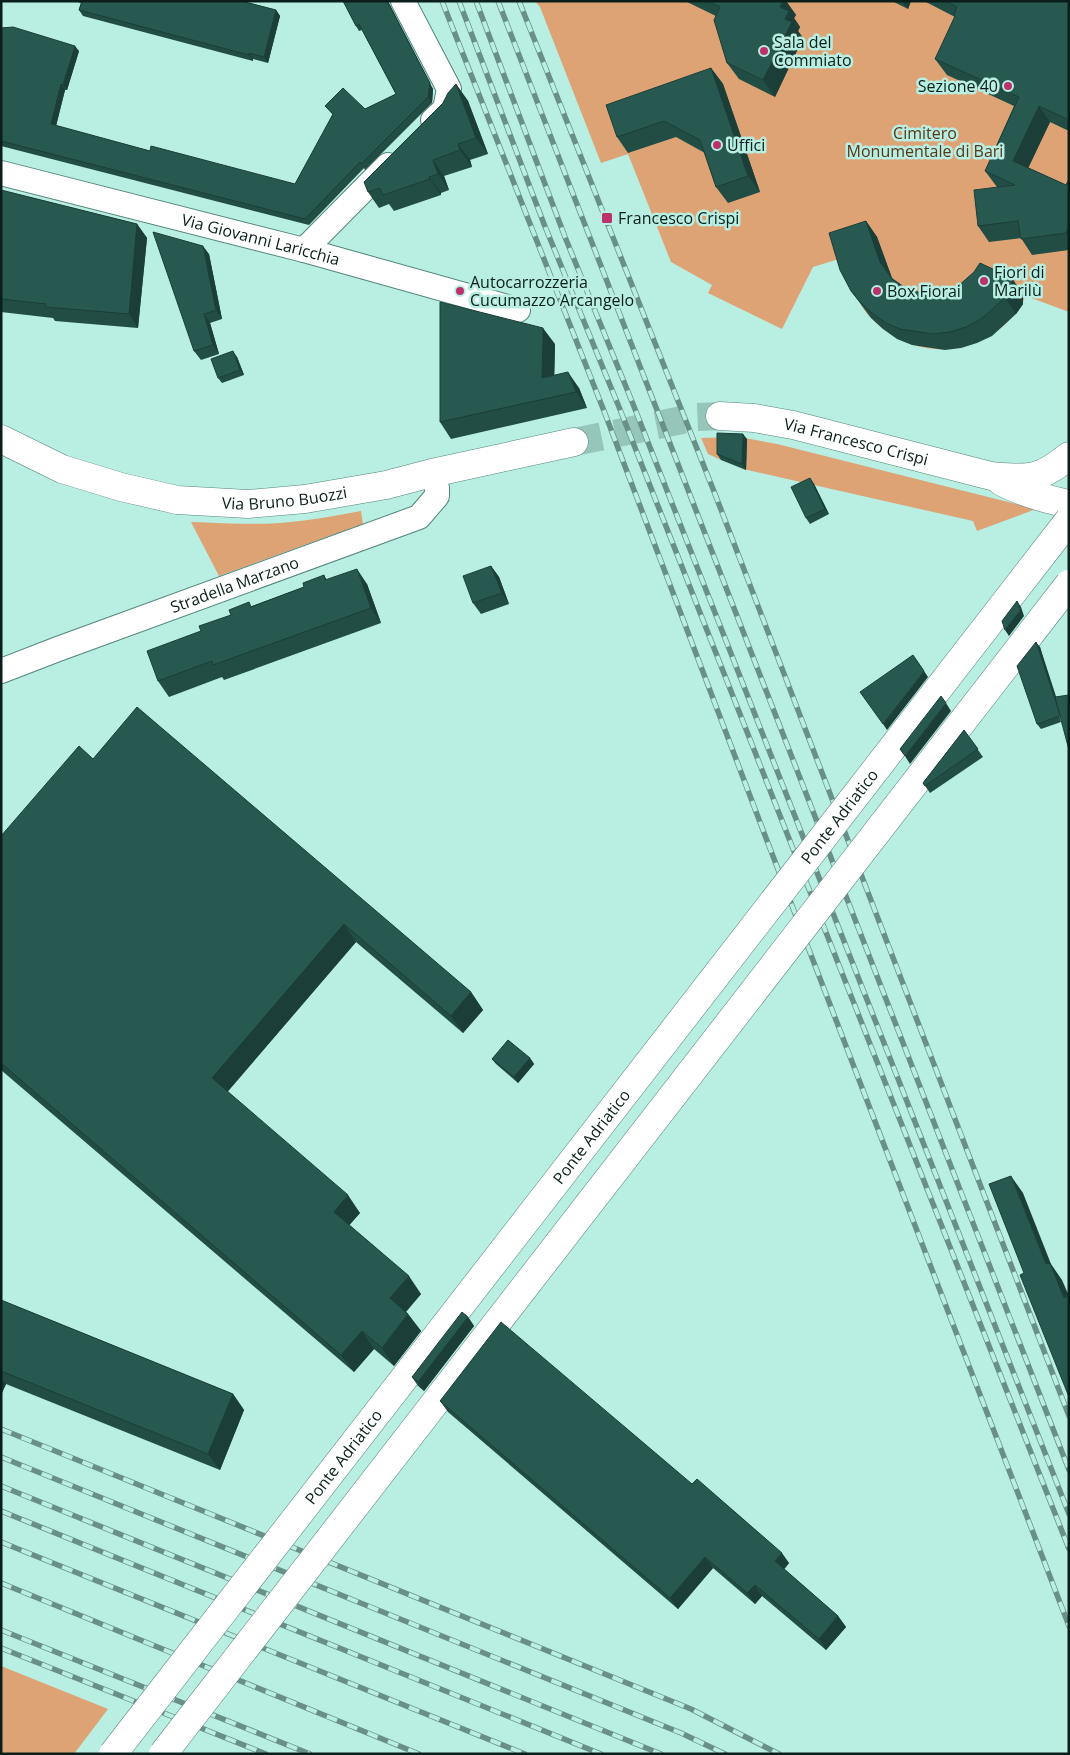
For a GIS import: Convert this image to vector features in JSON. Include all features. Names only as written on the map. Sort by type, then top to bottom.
[{"type":"main road","name":"Via Francesco Crispi","points":[[720,416],[754,418],[793,425],[991,476]]},
{"type":"main road","name":"Via Bruno Buozzi","points":[[1,439],[62,469],[121,487],[176,500],[248,504],[305,499],[386,485],[574,442]]},
{"type":"main road","points":[[991,476],[1025,478],[1042,475],[1069,456]]},
{"type":"main road","points":[[991,476],[1016,489],[1069,504]]},
{"type":"main road","name":"Ponte Adriatico","points":[[113,1754],[1069,520]]},
{"type":"main road","points":[[163,1754],[1069,584]]},
{"type":"street","points":[[304,250],[444,109],[449,89],[403,1]]},
{"type":"street","name":"Via Giovanni Laricchia","points":[[1,173],[304,250],[518,310]]},
{"type":"street","name":"Stradella Marzano","points":[[1,671],[58,648],[418,517],[437,496],[437,488],[432,473]]},
{"type":"green space","name":"Cimitero Monumentale di Bari","points":[[535,1],[1069,1],[1069,312],[1026,296],[1013,316],[996,332],[976,343],[955,348],[933,349],[912,344],[891,334],[866,313],[842,258],[813,267],[782,329],[708,293],[712,285],[671,262],[628,154],[601,163],[540,7]]},
{"type":"green space","points":[[739,437],[777,444],[1036,509],[977,531],[973,521],[743,469],[721,453],[721,460],[708,454],[701,438]]},
{"type":"green space","points":[[361,511],[363,524],[219,576],[191,522],[280,523]]},
{"type":"green space","points":[[1,1666],[108,1709],[74,1754],[1,1754]]},
{"type":"building","points":[[82,1],[241,1],[276,10],[264,57],[249,53],[249,55],[79,10]]},
{"type":"building","points":[[343,1],[387,1],[430,83],[428,97],[361,164],[360,162],[305,219],[1,141],[1,28],[13,27],[75,46],[63,85],[61,84],[51,124],[150,151],[151,146],[295,184],[333,114],[325,106],[343,88],[365,109],[396,94],[359,24],[356,26]]},
{"type":"building","name":"Sala del Commiato","points":[[707,1],[783,1],[780,7],[789,11],[785,19],[792,22],[763,80],[727,63],[714,20],[720,7]]},
{"type":"building","points":[[945,1],[1069,1],[1069,120],[1039,106],[1013,161],[1066,185],[1069,179],[1069,227],[1066,233],[1021,239],[1018,221],[978,226],[974,190],[1015,185],[985,171],[1019,97],[935,59],[955,16],[957,7]]},
{"type":"building","name":"Uffici","points":[[711,68],[748,176],[716,187],[700,140],[664,121],[617,137],[606,105]]},
{"type":"building","points":[[456,84],[476,138],[458,144],[460,150],[433,160],[438,174],[429,177],[430,179],[383,195],[380,188],[368,192],[364,182],[443,103],[448,93]]},
{"type":"building","points":[[1,190],[137,224],[129,314],[45,307],[46,304],[1,299]]},
{"type":"building","name":"Box Fiorai","points":[[866,221],[880,262],[892,279],[910,291],[936,294],[957,287],[974,272],[980,263],[1012,278],[1012,288],[1005,298],[981,319],[966,327],[950,332],[933,334],[900,329],[886,323],[872,313],[851,291],[840,270],[829,233]]},
{"type":"building","points":[[153,232],[203,246],[216,310],[204,314],[213,345],[194,351]]},
{"type":"building","points":[[440,302],[543,328],[542,378],[568,372],[576,392],[440,422]]},
{"type":"building","points":[[233,351],[240,370],[218,378],[211,359]]},
{"type":"building","points":[[717,433],[743,434],[742,464],[717,454]]},
{"type":"building","points":[[810,478],[825,509],[806,518],[791,487]]},
{"type":"building","points":[[491,566],[502,593],[473,603],[463,576]]},
{"type":"building","points":[[357,569],[371,608],[213,665],[212,661],[158,681],[147,651],[201,631],[199,626],[231,615],[229,610],[249,602],[251,607],[304,587],[303,583],[324,575],[325,580]]},
{"type":"building","points":[[1017,601],[1021,610],[1005,630],[1002,621]]},
{"type":"building","points":[[1036,642],[1060,716],[1037,724],[1017,666]]},
{"type":"building","points":[[913,655],[924,671],[883,724],[860,692]]},
{"type":"building","points":[[1069,695],[1069,750],[1055,697]]},
{"type":"building","points":[[941,696],[946,703],[905,756],[900,749]]},
{"type":"building","points":[[137,707],[471,992],[451,1016],[344,924],[212,1078],[348,1195],[334,1212],[409,1276],[390,1298],[408,1314],[382,1348],[362,1331],[341,1355],[1,1063],[1,836],[79,746],[93,759]]},
{"type":"building","points":[[964,730],[978,749],[925,786],[923,783]]},
{"type":"building","points":[[508,1040],[530,1058],[514,1077],[492,1059]]},
{"type":"building","points":[[1011,1176],[1046,1264],[1050,1263],[1064,1298],[1069,1296],[1069,1397],[1020,1275],[1024,1273],[989,1184]]},
{"type":"building","points":[[1,1300],[233,1394],[208,1454],[1,1371]]},
{"type":"building","points":[[462,1312],[468,1317],[418,1382],[412,1377]]},
{"type":"building","points":[[501,1322],[692,1484],[697,1479],[782,1553],[775,1561],[838,1616],[819,1639],[755,1585],[747,1593],[705,1557],[670,1598],[440,1401]]},
{"type":"tunnel","points":[[574,442],[697,417],[720,416]]},
{"type":"railway","points":[[442,1],[604,411],[1069,1626]]},
{"type":"railway","points":[[459,1],[544,224],[619,407],[1069,1549]]},
{"type":"railway","points":[[476,1],[565,237],[633,404],[1069,1514]]},
{"type":"railway","points":[[498,1],[1069,1470]]},
{"type":"railway","points":[[519,1],[715,494],[1069,1416]]},
{"type":"railway","points":[[1,1429],[691,1709],[779,1754]]},
{"type":"railway","points":[[1,1457],[681,1733],[725,1754]]},
{"type":"railway","points":[[1,1486],[661,1754]]},
{"type":"railway","points":[[1,1511],[601,1754]]},
{"type":"railway","points":[[1,1542],[525,1754]]},
{"type":"railway","points":[[1,1583],[419,1754]]},
{"type":"railway","points":[[1,1630],[310,1754]]},
{"type":"railway","points":[[1,1648],[266,1754]]},
{"type":"place","name":"Sala del Commiato","points":[[764,51]]},
{"type":"place","name":"Sezione 40","points":[[1008,86]]},
{"type":"place","name":"Uffici","points":[[717,145]]},
{"type":"place","name":"Francesco Crispi","points":[[607,218]]},
{"type":"place","name":"Fiori di Marilù","points":[[984,281]]},
{"type":"place","name":"Autocarrozzeria Cucumazzo Arcangelo","points":[[460,291]]},
{"type":"place","name":"Box Fiorai","points":[[877,291]]}]
